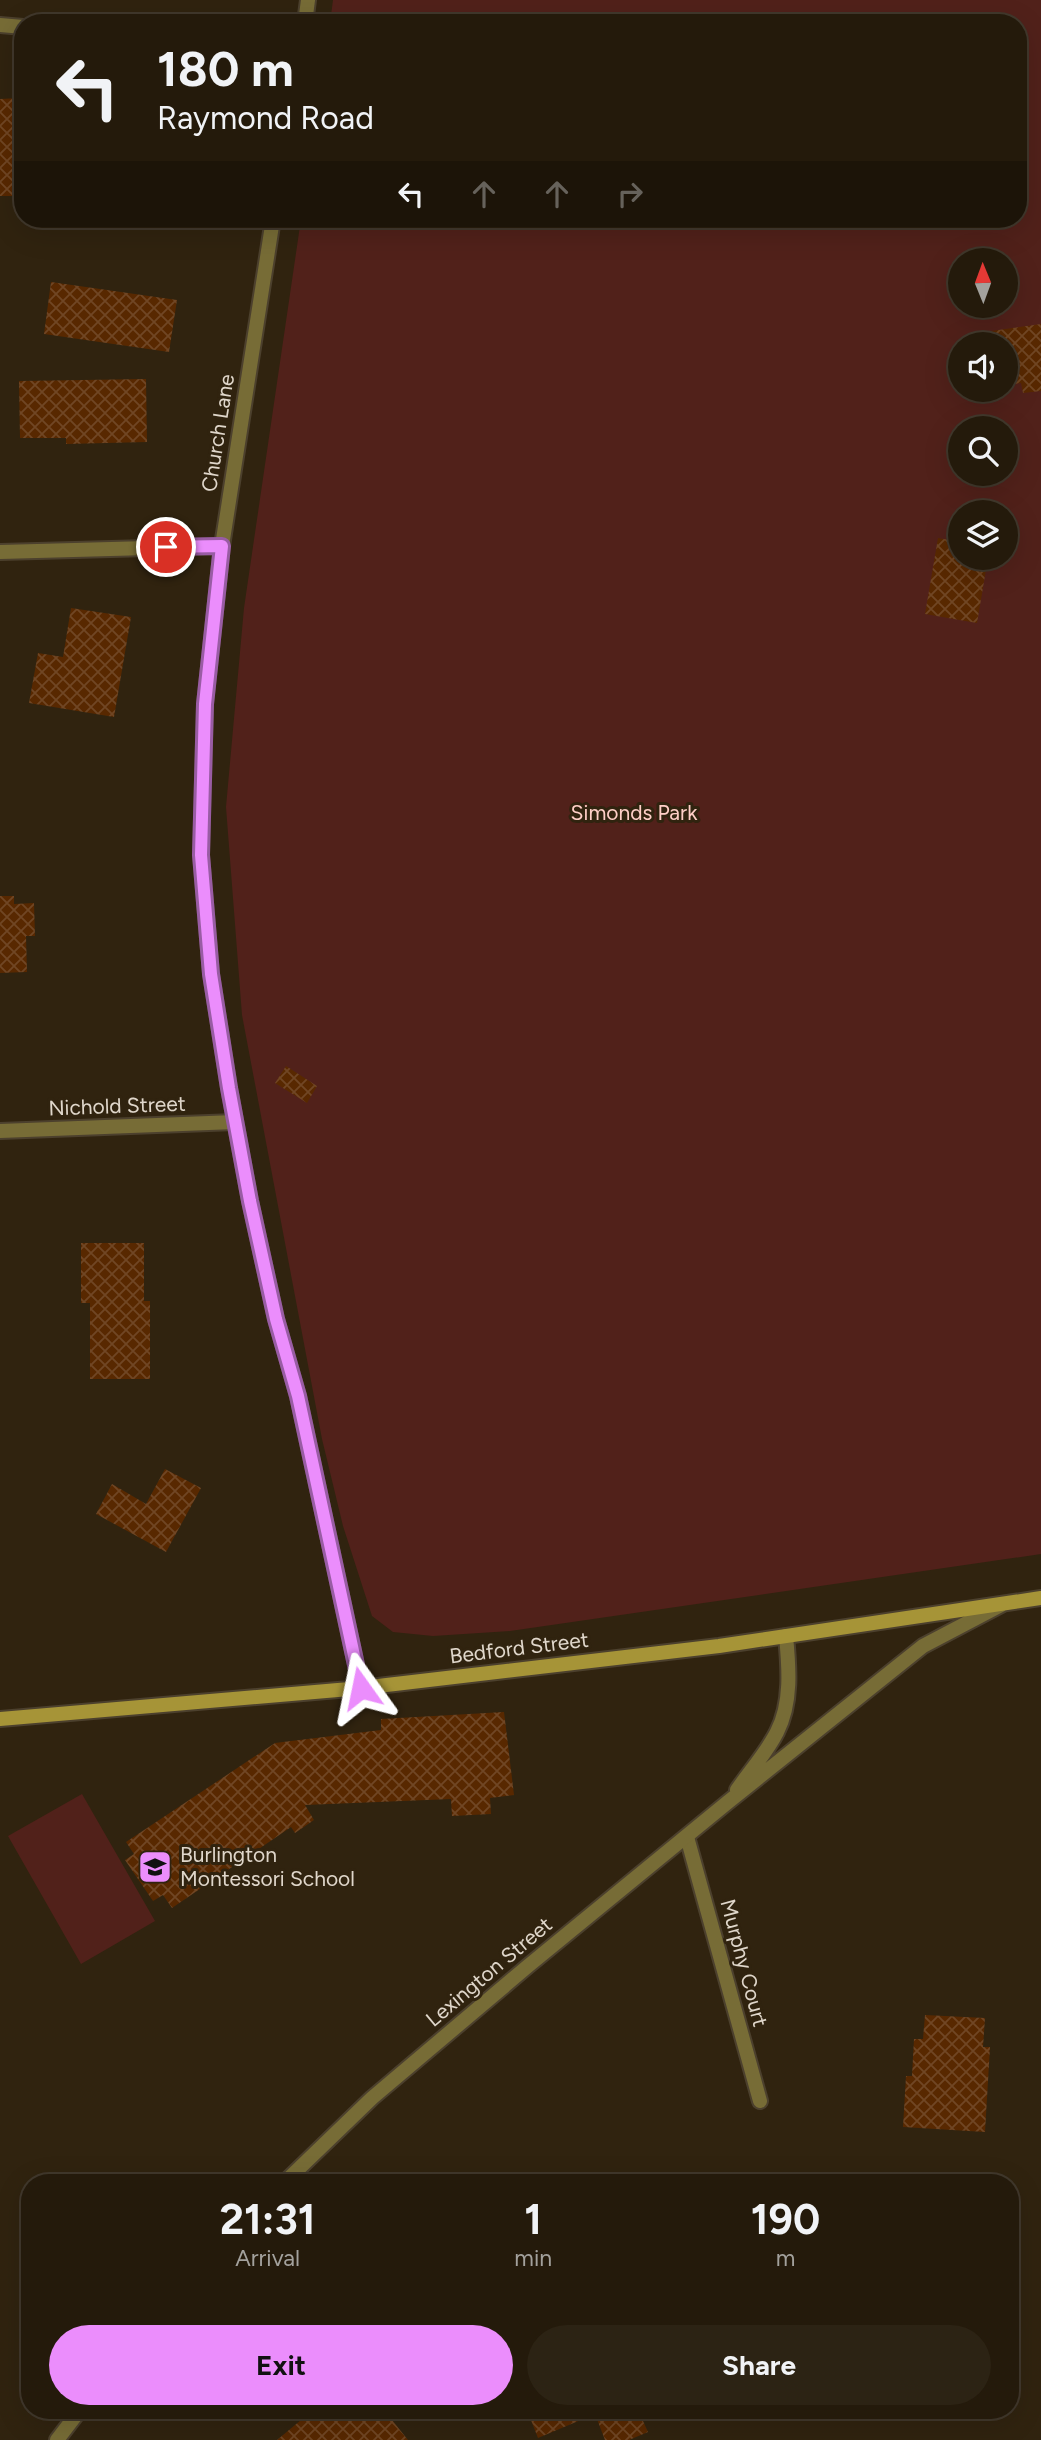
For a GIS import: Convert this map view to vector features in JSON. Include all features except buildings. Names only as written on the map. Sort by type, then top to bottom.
[{"type":"main road","name":"Bedford Street","points":[[0,1719],[361,1688],[786,1636],[1041,1598]]},
{"type":"street","name":"Church Lane","points":[[272,228],[222,546],[205,704],[201,855],[211,974],[235,1122],[270,1293],[298,1396],[361,1688]]},
{"type":"street","points":[[0,552],[222,546]]},
{"type":"street","name":"Nichold Street","points":[[0,1131],[235,1122]]},
{"type":"street","name":"Lexington Street","points":[[293,2174],[382,2090],[728,1802],[923,1646],[1005,1603]]},
{"type":"street","name":"Lexington Street","points":[[728,1802],[777,1734],[785,1714],[788,1660],[786,1636]]},
{"type":"street","name":"Murphy Court","points":[[687,1837],[760,2101]]},
{"type":"street","points":[[57,2440],[73,2419]]},
{"type":"green space","name":"Simonds Park","points":[[333,0],[1041,0],[1041,1554],[510,1631],[433,1636],[393,1632],[372,1616],[343,1526],[322,1439],[242,1015],[226,807],[244,608],[300,228],[1027,228],[1027,14],[331,14]]},
{"type":"green space","points":[[82,1794],[155,1921],[81,1964],[8,1836]]},
{"type":"place","name":"Burlington Montessori School","points":[[155,1867]]},
{"type":"route","points":[[166,547],[222,546],[205,704],[201,855],[211,974],[250,1201],[276,1319],[298,1396],[361,1688]]}]
